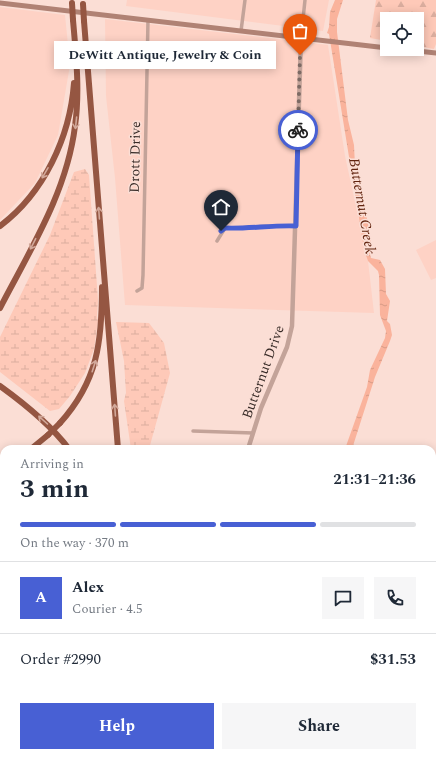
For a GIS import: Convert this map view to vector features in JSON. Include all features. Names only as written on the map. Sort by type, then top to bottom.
[{"type":"highway","points":[[0,308],[48,214],[66,168],[76,125],[76,56],[72,2]]},
{"type":"highway","points":[[83,2],[118,445]]},
{"type":"highway","points":[[0,226],[25,202],[43,178],[59,146],[71,106],[76,56]]},
{"type":"highway","points":[[36,445],[60,423],[80,398],[94,368],[98,355],[102,319],[102,252]]},
{"type":"highway","points":[[0,386],[24,403],[51,428],[66,445]]},
{"type":"main road","points":[[0,4],[380,47]]},
{"type":"main road","points":[[424,52],[436,53]]},
{"type":"street","points":[[241,31],[245,0]]},
{"type":"street","points":[[301,38],[305,0]]},
{"type":"street","name":"Drott Drive","points":[[137,291],[142,288],[143,275],[148,20]]},
{"type":"street","name":"Butternut Drive","points":[[249,445],[261,408],[287,347],[292,326],[301,38]]},
{"type":"street","points":[[217,241],[225,228],[257,228],[271,225],[296,226]]},
{"type":"street","points":[[193,431],[253,432]]},
{"type":"shaded area","points":[[127,0],[329,0],[323,31],[126,6]]},
{"type":"shaded area","points":[[0,7],[65,15],[70,65],[58,135],[35,183],[0,220]]},
{"type":"shaded area","points":[[105,19],[328,45],[345,156],[368,261],[374,313],[125,305],[115,178],[106,96]]},
{"type":"shaded area","points":[[436,240],[436,278],[431,280],[416,250]]},
{"type":"green space","points":[[376,0],[436,0],[436,44],[434,49],[424,47],[424,12],[380,12],[380,40],[370,38]]},
{"type":"green space","points":[[85,169],[89,175],[98,300],[98,321],[94,349],[85,373],[70,396],[59,409],[50,411],[0,372],[0,337],[50,235],[74,172]]},
{"type":"green space","points":[[116,322],[149,323],[164,343],[170,373],[150,445],[130,445],[124,401],[126,393],[124,361]]},
{"type":"water","name":"Butternut Creek","points":[[335,0],[343,0],[337,19],[337,32],[348,120],[354,145],[355,166],[357,168],[370,233],[370,256],[371,258],[380,260],[385,269],[386,294],[390,301],[387,321],[390,324],[392,335],[375,377],[353,445],[346,445],[367,387],[370,370],[385,338],[386,331],[380,315],[378,271],[368,261],[364,249],[329,34],[327,33],[330,12]]},
{"type":"way so far","points":[[298,130],[300,55]]},
{"type":"place","name":"DeWitt Antique, Jewelry & Coin","points":[[300,55]]},
{"type":"route","points":[[221,231],[223,228],[257,228],[271,225],[296,226],[298,130]]}]
